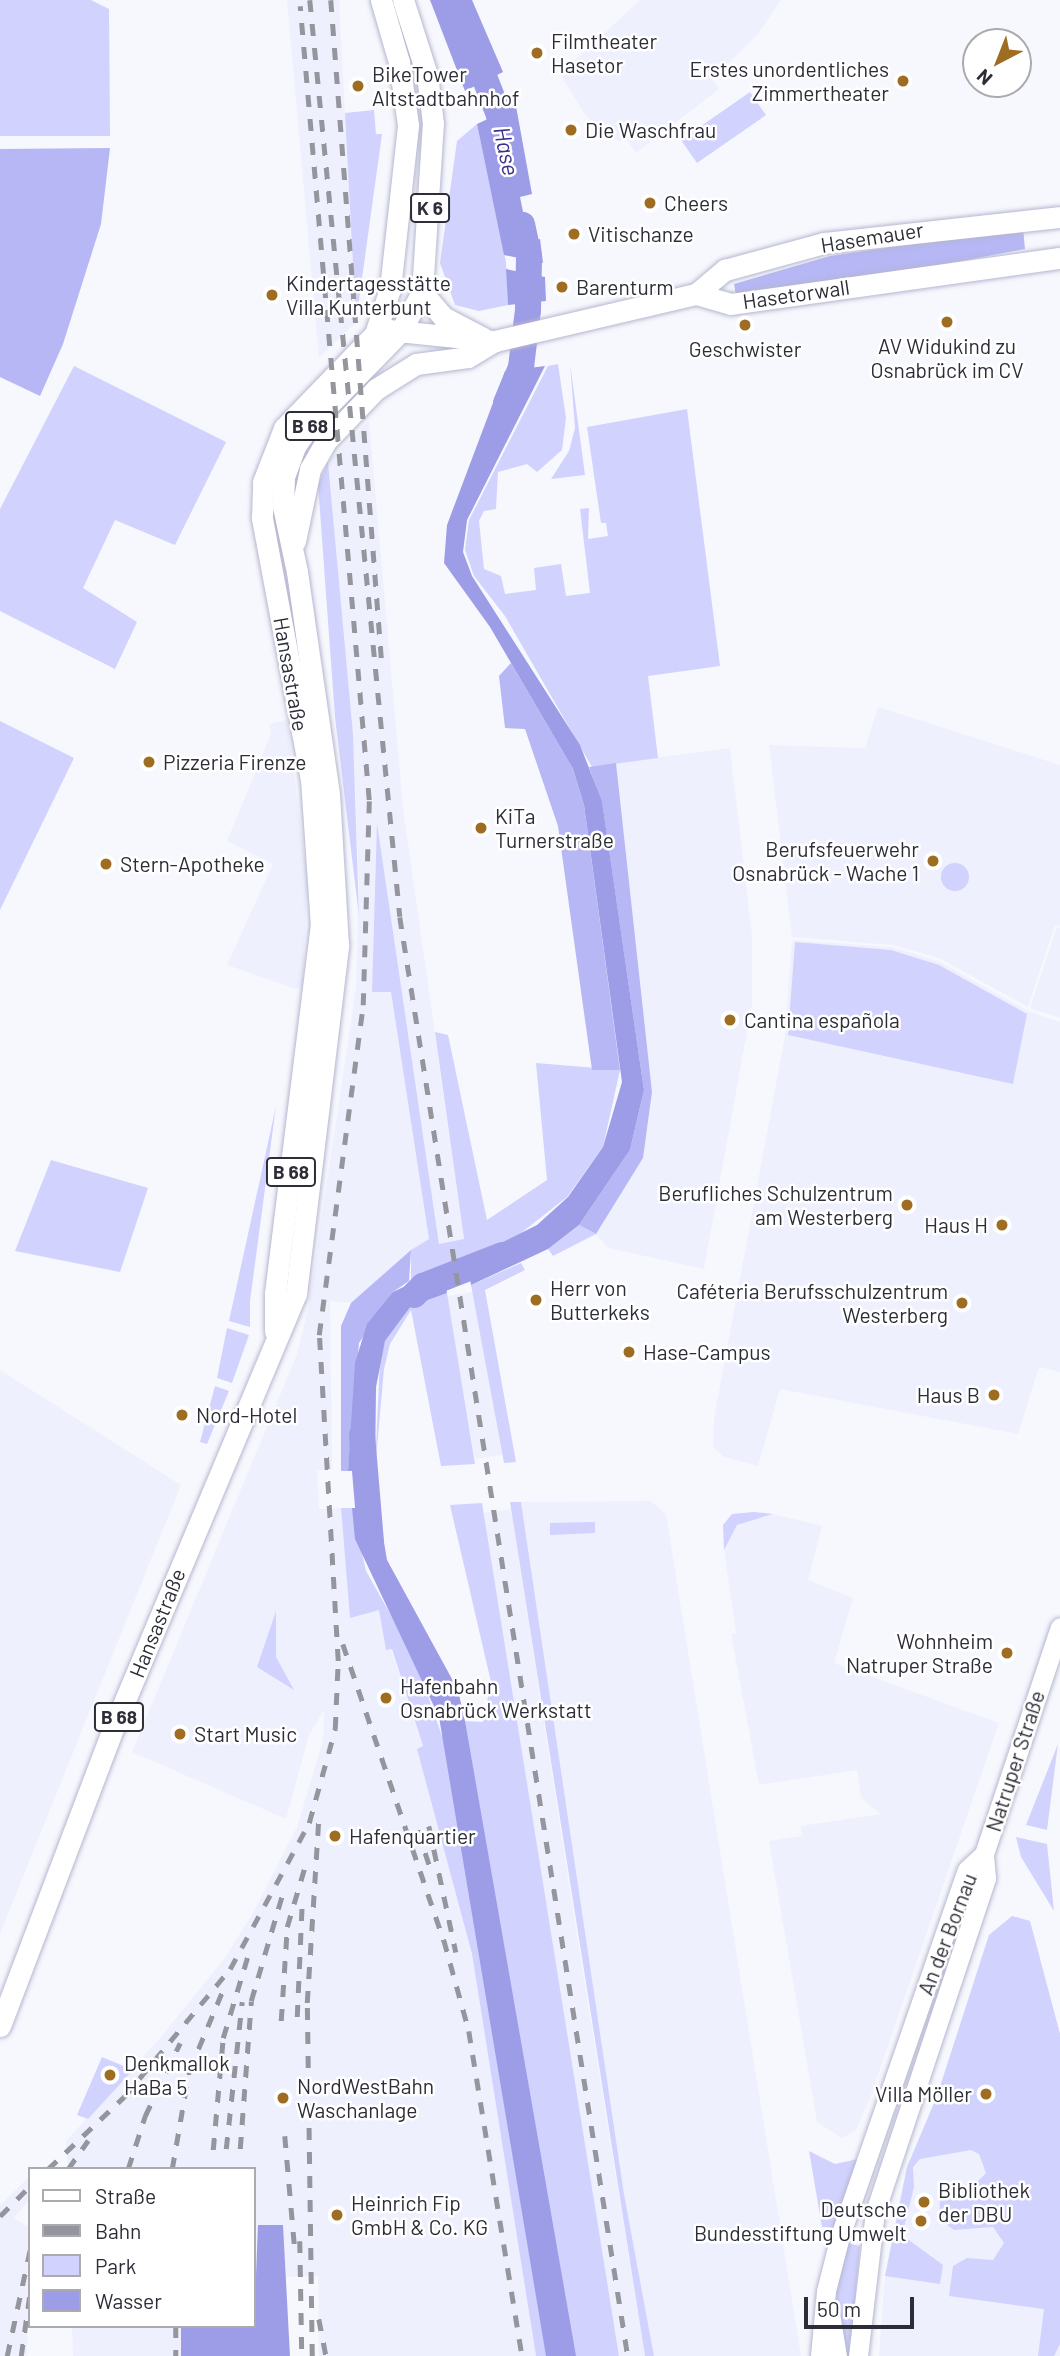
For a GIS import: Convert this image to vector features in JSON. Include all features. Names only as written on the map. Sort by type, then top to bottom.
[{"type":"main road","name":"K 6","points":[[375,334],[390,289],[408,125],[399,62],[381,0]]},
{"type":"main road","name":"K 6","points":[[400,332],[422,292],[433,123],[427,75],[404,0]]},
{"type":"main road","name":"Hasemauer","points":[[696,294],[724,270],[824,243],[1060,217]]},
{"type":"main road","name":"Hasetorwall","points":[[400,332],[498,341],[547,332],[696,294],[732,304],[1060,258]]},
{"type":"main road","name":"K 6","points":[[390,289],[400,332]]},
{"type":"main road","points":[[422,292],[443,317],[498,341]]},
{"type":"main road","points":[[400,332],[410,351],[425,362]]},
{"type":"main road","name":"B 68","points":[[375,334],[400,332]]},
{"type":"main road","name":"Hansastraße","points":[[0,2026],[96,1771],[296,1294],[338,944],[328,794],[293,549],[282,506],[284,477],[295,446],[400,332]]},
{"type":"main road","name":"Hansastraße","points":[[275,1340],[275,1293],[321,926],[311,779],[262,517],[263,482],[284,428],[375,334]]},
{"type":"main road","name":"Hasetorwall","points":[[425,362],[468,357],[498,341]]},
{"type":"main road","name":"Hansastraße","points":[[293,549],[310,469],[327,440],[394,374],[425,362]]},
{"type":"main road","name":"Natruper Straße","points":[[984,1854],[1060,1627]]},
{"type":"main road","name":"An der Bornau","points":[[820,2356],[826,2291],[967,1870],[984,1854]]},
{"type":"main road","name":"An der Bornau","points":[[858,2356],[875,2211],[986,1878],[984,1854]]},
{"type":"main road","points":[[826,2291],[837,2356]]},
{"type":"shaded area","points":[[287,0],[339,0],[356,322],[319,358]]},
{"type":"shaded area","points":[[640,0],[781,0],[758,34],[712,79],[719,89],[636,153],[624,136],[619,142],[586,116],[560,74]]},
{"type":"shaded area","points":[[110,148],[101,224],[63,344],[40,396],[0,377],[0,149]]},
{"type":"shaded area","points":[[1023,228],[1025,249],[892,274],[736,295],[734,284],[830,256]]},
{"type":"shaded area","points":[[369,421],[403,807],[464,1240],[439,1244],[378,830],[372,991],[391,991],[429,1240],[351,1303],[330,1301],[332,1470],[317,1470],[319,1509],[341,1508],[350,1617],[379,1610],[387,1650],[391,1649],[423,1747],[417,1749],[472,1954],[536,2356],[319,2356],[318,2276],[256,2278],[256,2167],[68,2167],[66,2141],[160,2038],[224,1959],[254,1911],[297,1827],[323,1740],[324,1710],[309,1735],[286,1819],[132,1752],[297,1354],[308,1309],[356,988],[359,885],[353,734],[328,462]]},
{"type":"shaded area","points":[[511,663],[573,769],[584,805],[620,1070],[592,1070],[558,826],[525,729],[505,728],[499,676]]},
{"type":"shaded area","points":[[878,707],[1060,765],[1060,926],[1055,925],[1028,1007],[939,958],[892,945],[792,937],[769,745],[865,748]]},
{"type":"shaded area","points":[[287,720],[307,877],[303,985],[296,989],[227,965],[273,864],[227,841],[271,734],[269,724]]},
{"type":"shaded area","points":[[730,748],[752,935],[752,1004],[704,1269],[608,1248],[596,1234],[643,1158],[652,1092],[616,763]]},
{"type":"shaded area","points":[[616,763],[652,1092],[643,1158],[596,1234],[579,1225],[630,1150],[644,1090],[602,802],[589,767]]},
{"type":"shaded area","points":[[1057,927],[1060,928],[1060,1018],[1030,1008]]},
{"type":"shaded area","name":"Berufliches Schulzentrum am Westerberg","points":[[792,940],[891,947],[938,961],[1028,1011],[1060,1022],[1060,1372],[1039,1367],[1018,1434],[780,1389],[758,1466],[724,1457],[713,1447],[714,1418],[785,1036]]},
{"type":"shaded area","points":[[411,1250],[409,1281],[393,1292],[359,1343],[348,1471],[341,1471],[341,1326],[351,1303]]},
{"type":"shaded area","points":[[473,1292],[502,1455],[475,1459],[447,1296]]},
{"type":"shaded area","points":[[0,1370],[181,1485],[0,1934]]},
{"type":"shaded area","points":[[651,1501],[666,1514],[801,2356],[654,2356],[624,2194],[521,1502]]},
{"type":"shaded area","points":[[511,1509],[645,2356],[619,2356],[483,1513]]},
{"type":"shaded area","points":[[773,1514],[822,1526],[808,1580],[853,1598],[834,1663],[999,1723],[869,2101],[856,2130],[842,2138],[817,2122],[769,1841],[802,1836],[801,1826],[881,1814],[861,1798],[857,1770],[759,1785],[731,1634],[736,1633],[724,1550],[737,1525]]},
{"type":"shaded area","points":[[1012,1916],[1030,1921],[1060,2034],[1060,2356],[879,2356],[885,2276],[907,2167],[937,2096],[989,1935]]},
{"type":"shaded area","points":[[28,2178],[28,2201],[14,2218],[28,2227],[27,2356],[0,2356],[0,2205]]},
{"type":"shaded area","points":[[72,2328],[181,2328],[181,2356],[73,2356]]},
{"type":"green space","points":[[0,0],[91,0],[109,9],[110,136],[0,136]]},
{"type":"green space","points":[[750,92],[766,115],[697,163],[681,140]]},
{"type":"green space","points":[[374,110],[376,134],[382,134],[356,322],[345,113]]},
{"type":"green space","points":[[477,124],[506,262],[508,305],[479,311],[455,305],[440,263],[457,141]]},
{"type":"green space","points":[[570,363],[585,475],[551,479],[569,451],[575,428]]},
{"type":"green space","points":[[558,364],[566,418],[562,450],[537,472],[527,464],[498,472],[496,509],[484,511],[479,521],[484,569],[501,576],[505,594],[536,590],[534,568],[561,564],[566,596],[590,593],[580,509],[589,508],[588,539],[608,536],[606,523],[601,523],[587,427],[687,409],[720,666],[648,676],[658,758],[592,767],[505,616],[474,576],[465,550],[469,520],[548,366]]},
{"type":"green space","points":[[74,366],[226,442],[175,545],[115,520],[83,588],[137,622],[115,669],[0,611],[0,509]]},
{"type":"green space","points":[[328,462],[353,734],[359,916],[335,717],[318,484]]},
{"type":"green space","points":[[0,721],[74,758],[0,910]]},
{"type":"green space","points":[[377,823],[439,1244],[464,1239],[435,1032],[448,1035],[487,1220],[547,1180],[536,1063],[620,1070],[603,1147],[567,1197],[512,1240],[433,1272],[425,1300],[447,1293],[475,1464],[441,1466],[411,1310],[390,1344],[384,1369],[375,1470],[380,1359],[385,1341],[411,1306],[411,1250],[429,1239],[391,992],[372,992]]},
{"type":"green space","points":[[955,863],[965,867],[969,877],[965,887],[955,891],[945,887],[941,877],[945,867]]},
{"type":"green space","points":[[795,942],[891,950],[939,965],[1027,1014],[1013,1084],[788,1035]]},
{"type":"green space","points":[[276,1106],[250,1301],[250,1327],[229,1321]]},
{"type":"green space","points":[[51,1160],[148,1188],[120,1272],[15,1251]]},
{"type":"green space","points":[[579,1225],[596,1234],[553,1256],[548,1249]]},
{"type":"green space","points":[[521,1263],[525,1270],[485,1290],[516,1462],[504,1463],[471,1285]]},
{"type":"green space","points":[[227,1328],[249,1335],[232,1383],[217,1378]]},
{"type":"green space","points":[[215,1386],[229,1391],[207,1444],[200,1442]]},
{"type":"green space","points":[[510,1502],[521,1502],[624,2194],[654,2356],[645,2356]]},
{"type":"green space","points":[[482,1503],[619,2356],[536,2356],[472,1954],[417,1749],[423,1746],[392,1649],[386,1650],[379,1610],[350,1618],[341,1508],[352,1508],[366,1571],[414,1656],[442,1736],[465,1721],[483,1722],[491,1682],[450,1505]]},
{"type":"green space","points":[[732,1514],[773,1514],[737,1525],[724,1550],[723,1525]]},
{"type":"green space","points":[[595,1522],[595,1533],[550,1535],[550,1523]]},
{"type":"green space","points":[[276,1611],[276,1657],[294,1690],[257,1667]]},
{"type":"green space","points":[[1058,1744],[1047,1830],[1026,1825]]},
{"type":"green space","points":[[1016,1837],[1047,1844],[1054,1911],[1021,1857]]},
{"type":"green space","points":[[1012,1916],[1030,1921],[1060,2034],[1060,2344],[1054,2356],[1038,2356],[1044,2309],[949,2296],[953,2266],[967,2258],[993,2260],[1004,2243],[993,2227],[954,2230],[939,2219],[940,2197],[946,2190],[974,2185],[986,2173],[979,2154],[971,2150],[920,2159],[913,2167],[914,2187],[902,2235],[943,2265],[940,2284],[885,2276],[907,2167],[937,2096],[989,1935]]},
{"type":"green space","points":[[102,2057],[133,2070],[88,2119],[77,2115]]},
{"type":"green space","points":[[809,2151],[835,2164],[858,2159],[833,2228],[822,2227]]},
{"type":"green space","points":[[846,2243],[860,2246],[850,2356],[842,2356],[833,2304]]},
{"type":"water","points":[[430,0],[472,0],[503,72],[465,91]]},
{"type":"water","points":[[516,106],[532,194],[520,197],[529,241],[540,239],[543,263],[504,255],[477,124]]},
{"type":"water","points":[[506,269],[545,277],[546,301],[508,305]]},
{"type":"water","points":[[545,366],[467,520],[463,552],[472,576],[580,745],[602,801],[644,1090],[630,1150],[579,1225],[548,1249],[471,1285],[467,1260],[537,1225],[568,1197],[603,1147],[622,1082],[584,805],[573,769],[490,627],[444,563],[447,525],[505,371]]},
{"type":"water","points":[[443,1268],[447,1293],[411,1306],[385,1341],[376,1387],[375,1470],[348,1471],[355,1363],[367,1324],[393,1292]]},
{"type":"water","points":[[378,1507],[387,1560],[458,1690],[576,2356],[546,2356],[439,1717],[355,1539],[352,1508]]},
{"type":"water","points":[[258,2225],[283,2225],[290,2356],[181,2356],[181,2328],[256,2328]]},
{"type":"waterway","name":"Hase","points":[[454,0],[499,115],[506,150]]},
{"type":"waterway","points":[[506,403],[521,367],[528,310],[529,257],[522,225]]},
{"type":"waterway","points":[[414,1295],[423,1286],[502,1255]]},
{"type":"waterway","points":[[362,1435],[371,1542]]},
{"type":"railway","points":[[310,0],[400,917],[628,2356]]},
{"type":"railway","points":[[331,0],[382,664]]},
{"type":"railway","points":[[50,2167],[124,2097],[230,1969],[309,1823],[335,1729],[338,1661],[319,1335],[363,1005],[369,800],[300,6]]},
{"type":"railway","points":[[343,1644],[444,1940],[469,2031],[522,2356]]},
{"type":"railway","points":[[312,2356],[307,2003],[319,1814]]},
{"type":"railway","points":[[429,1826],[456,1952]]},
{"type":"railway","points":[[418,1830],[430,1866]]},
{"type":"railway","points":[[281,2021],[287,1927],[306,1863]]},
{"type":"railway","points":[[240,2149],[251,2001],[284,1889]]},
{"type":"railway","points":[[297,2017],[302,1901]]},
{"type":"railway","points":[[213,2150],[223,2038],[249,1952]]},
{"type":"railway","points":[[172,2167],[189,2071],[222,1992]]},
{"type":"railway","points":[[226,2149],[242,2002]]},
{"type":"railway","points":[[129,2167],[145,2116],[180,2043]]},
{"type":"railway","points":[[285,2136],[295,2250]]},
{"type":"railway","points":[[69,2167],[88,2140]]},
{"type":"railway","points":[[0,2216],[28,2188]]},
{"type":"railway","points":[[300,2241],[302,2356]]},
{"type":"railway","points":[[7,2356],[28,2259]]},
{"type":"railway","points":[[21,2356],[28,2306]]},
{"type":"railway","points":[[319,2319],[326,2356]]},
{"type":"railway","points":[[176,2328],[176,2356]]},
{"type":"place","name":"Filmtheater Hasetor","points":[[537,53]]},
{"type":"place","name":"Erstes unordentliches Zimmertheater","points":[[903,81]]},
{"type":"place","name":"BikeTower Altstadtbahnhof","points":[[358,86]]},
{"type":"place","name":"Die Waschfrau","points":[[571,130]]},
{"type":"place","name":"Cheers","points":[[650,203]]},
{"type":"place","name":"Vitischanze","points":[[574,234]]},
{"type":"place","name":"Barenturm","points":[[562,287]]},
{"type":"place","name":"Kindertagesstätte Villa Kunterbunt","points":[[272,295]]},
{"type":"place","name":"AV Widukind zu Osnabrück im CV","points":[[947,322]]},
{"type":"place","name":"Geschwister","points":[[745,325]]},
{"type":"place","name":"Pizzeria Firenze","points":[[149,762]]},
{"type":"place","name":"KiTa Turnerstraße","points":[[481,828]]},
{"type":"place","name":"Berufsfeuerwehr Osnabrück - Wache 1","points":[[933,861]]},
{"type":"place","name":"Stern-Apotheke","points":[[106,864]]},
{"type":"place","name":"Cantina española","points":[[730,1020]]},
{"type":"place","name":"Berufliches Schulzentrum am Westerberg","points":[[907,1205]]},
{"type":"place","name":"Haus H","points":[[1002,1225]]},
{"type":"place","name":"Herr von Butterkeks","points":[[536,1300]]},
{"type":"place","name":"Caféteria Berufsschulzentrum Westerberg","points":[[962,1303]]},
{"type":"place","name":"Hase-Campus","points":[[629,1352]]},
{"type":"place","name":"Haus B","points":[[994,1395]]},
{"type":"place","name":"Nord-Hotel","points":[[182,1415]]},
{"type":"place","name":"Wohnheim Natruper Straße","points":[[1007,1653]]},
{"type":"place","name":"Hafenbahn Osnabrück Werkstatt","points":[[386,1698]]},
{"type":"place","name":"Start Music","points":[[180,1734]]},
{"type":"place","name":"Hafenquartier","points":[[335,1836]]},
{"type":"place","name":"Denkmallok HaBa 5","points":[[110,2075]]},
{"type":"place","name":"Villa Möller","points":[[986,2094]]},
{"type":"place","name":"NordWestBahn Waschanlage","points":[[283,2098]]},
{"type":"place","name":"Bibliothek der DBU","points":[[924,2202]]},
{"type":"place","name":"Heinrich Fip GmbH & Co. KG","points":[[337,2215]]},
{"type":"place","name":"Deutsche Bundesstiftung Umwelt","points":[[921,2221]]}]
